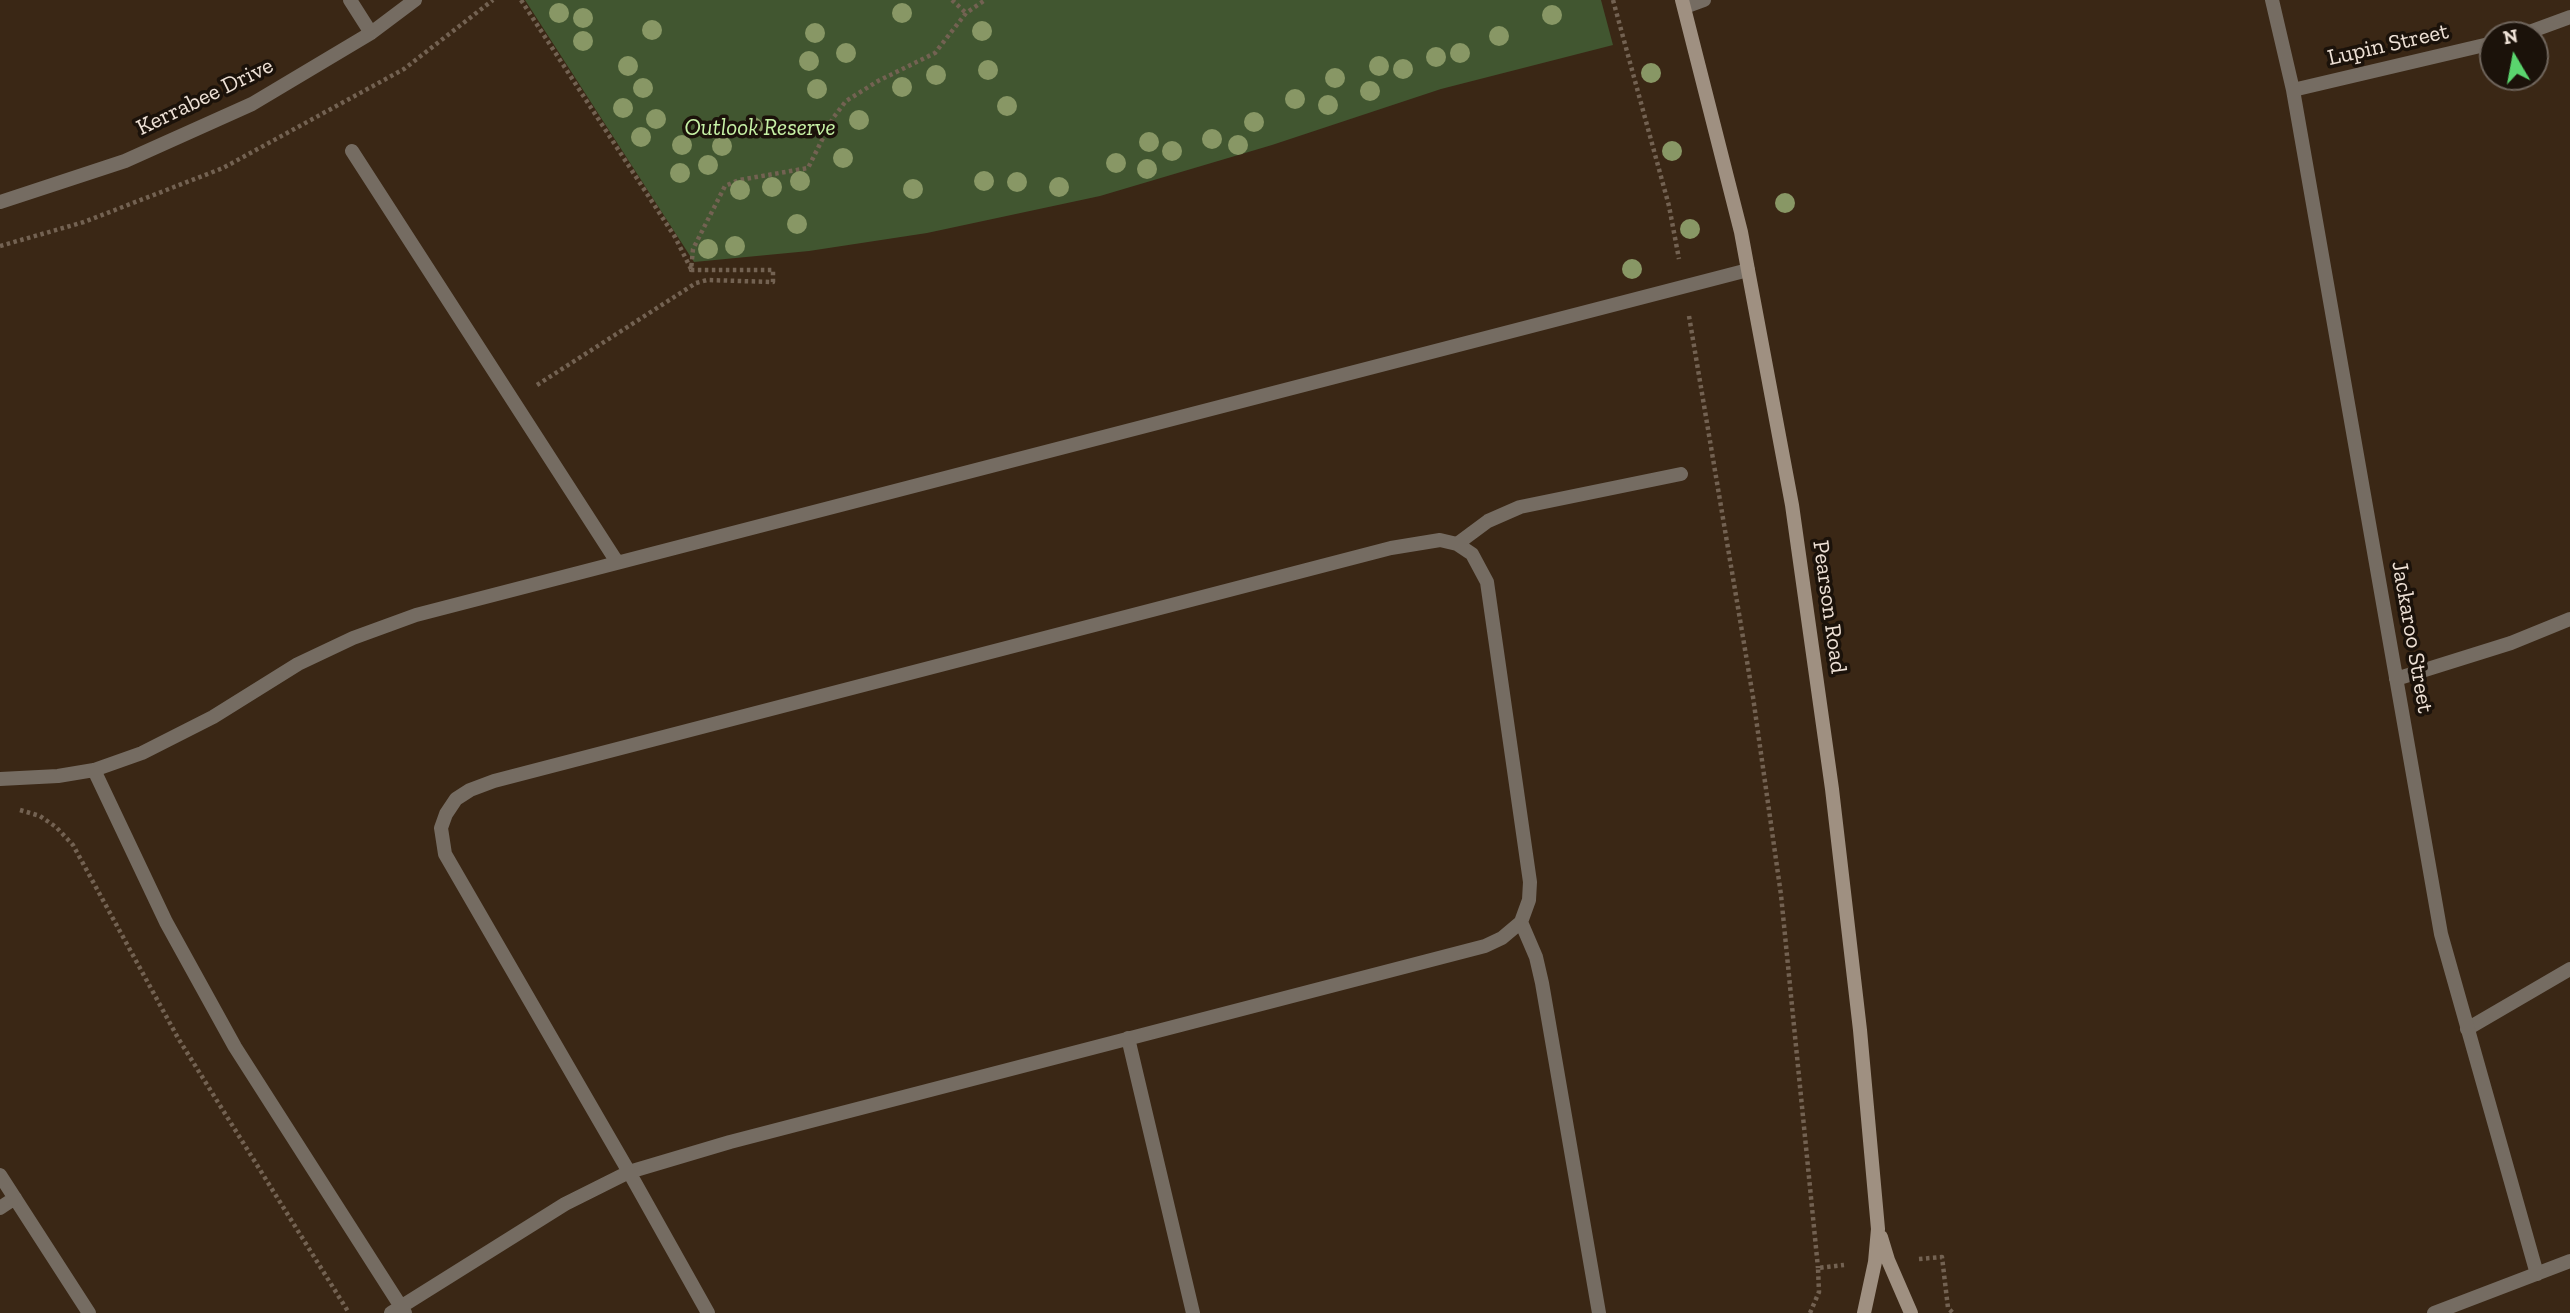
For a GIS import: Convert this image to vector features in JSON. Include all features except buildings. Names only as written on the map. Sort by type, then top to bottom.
[{"type":"street","points":[[350,0],[371,33]]},
{"type":"street","name":"Kerrabee Drive","points":[[0,202],[125,161],[240,109],[371,33],[415,0]]},
{"type":"street","points":[[1684,3],[1704,0]]},
{"type":"street","name":"Jackaroo Street","points":[[2272,0],[2293,90],[2441,934],[2537,1274]]},
{"type":"street","name":"Pearson Road","points":[[1684,3],[1741,232],[1792,505],[1832,789],[1860,1030],[1878,1229],[1875,1262],[1864,1313]]},
{"type":"street","points":[[2549,25],[2570,17]]},
{"type":"street","name":"Lupin Street","points":[[2293,90],[2479,46]]},
{"type":"street","points":[[352,151],[617,562]]},
{"type":"street","points":[[0,779],[58,776],[94,770],[142,753],[214,717],[298,664],[353,638],[416,615],[1748,270]]},
{"type":"street","points":[[1457,544],[1488,522],[1520,507],[1681,474]]},
{"type":"street","points":[[94,770],[166,922],[229,1036],[399,1311],[565,1204],[629,1172],[730,1142],[1485,946],[1502,938],[1521,922],[1529,900],[1530,882],[1487,582],[1472,554],[1457,544],[1440,540],[1391,548],[494,781],[470,790],[456,799],[441,828],[445,854],[629,1172],[708,1313]]},
{"type":"street","points":[[2396,679],[2511,643],[2570,619]]},
{"type":"street","points":[[1521,922],[1536,957],[1542,983],[1599,1313]]},
{"type":"street","points":[[2467,1029],[2570,969]]},
{"type":"street","points":[[1128,1038],[1193,1313]]},
{"type":"street","points":[[0,1175],[89,1313]]},
{"type":"street","points":[[0,1208],[15,1198]]},
{"type":"street","name":"Pearson Road","points":[[1878,1229],[1888,1261],[1911,1313]]},
{"type":"street","points":[[2434,1313],[2570,1261]]},
{"type":"path","points":[[0,246],[84,222],[223,167],[404,69],[493,0]]},
{"type":"path","points":[[521,0],[675,237],[691,270]]},
{"type":"path","points":[[952,0],[965,13]]},
{"type":"path","points":[[691,270],[693,249],[725,186],[739,180],[808,168],[833,118],[846,101],[935,53],[965,13],[985,0]]},
{"type":"path","points":[[1613,0],[1669,206],[1749,670],[1781,895],[1818,1268]]},
{"type":"path","points":[[517,407],[539,383],[696,283],[707,280],[772,282],[773,270],[691,270]]},
{"type":"path","points":[[13,807],[40,816],[56,827],[73,845],[178,1038],[349,1313]]},
{"type":"green space","name":"Outlook Reserve","points":[[525,0],[1601,0],[1613,45],[1441,89],[1272,145],[1100,196],[927,233],[809,251],[694,262]]}]
